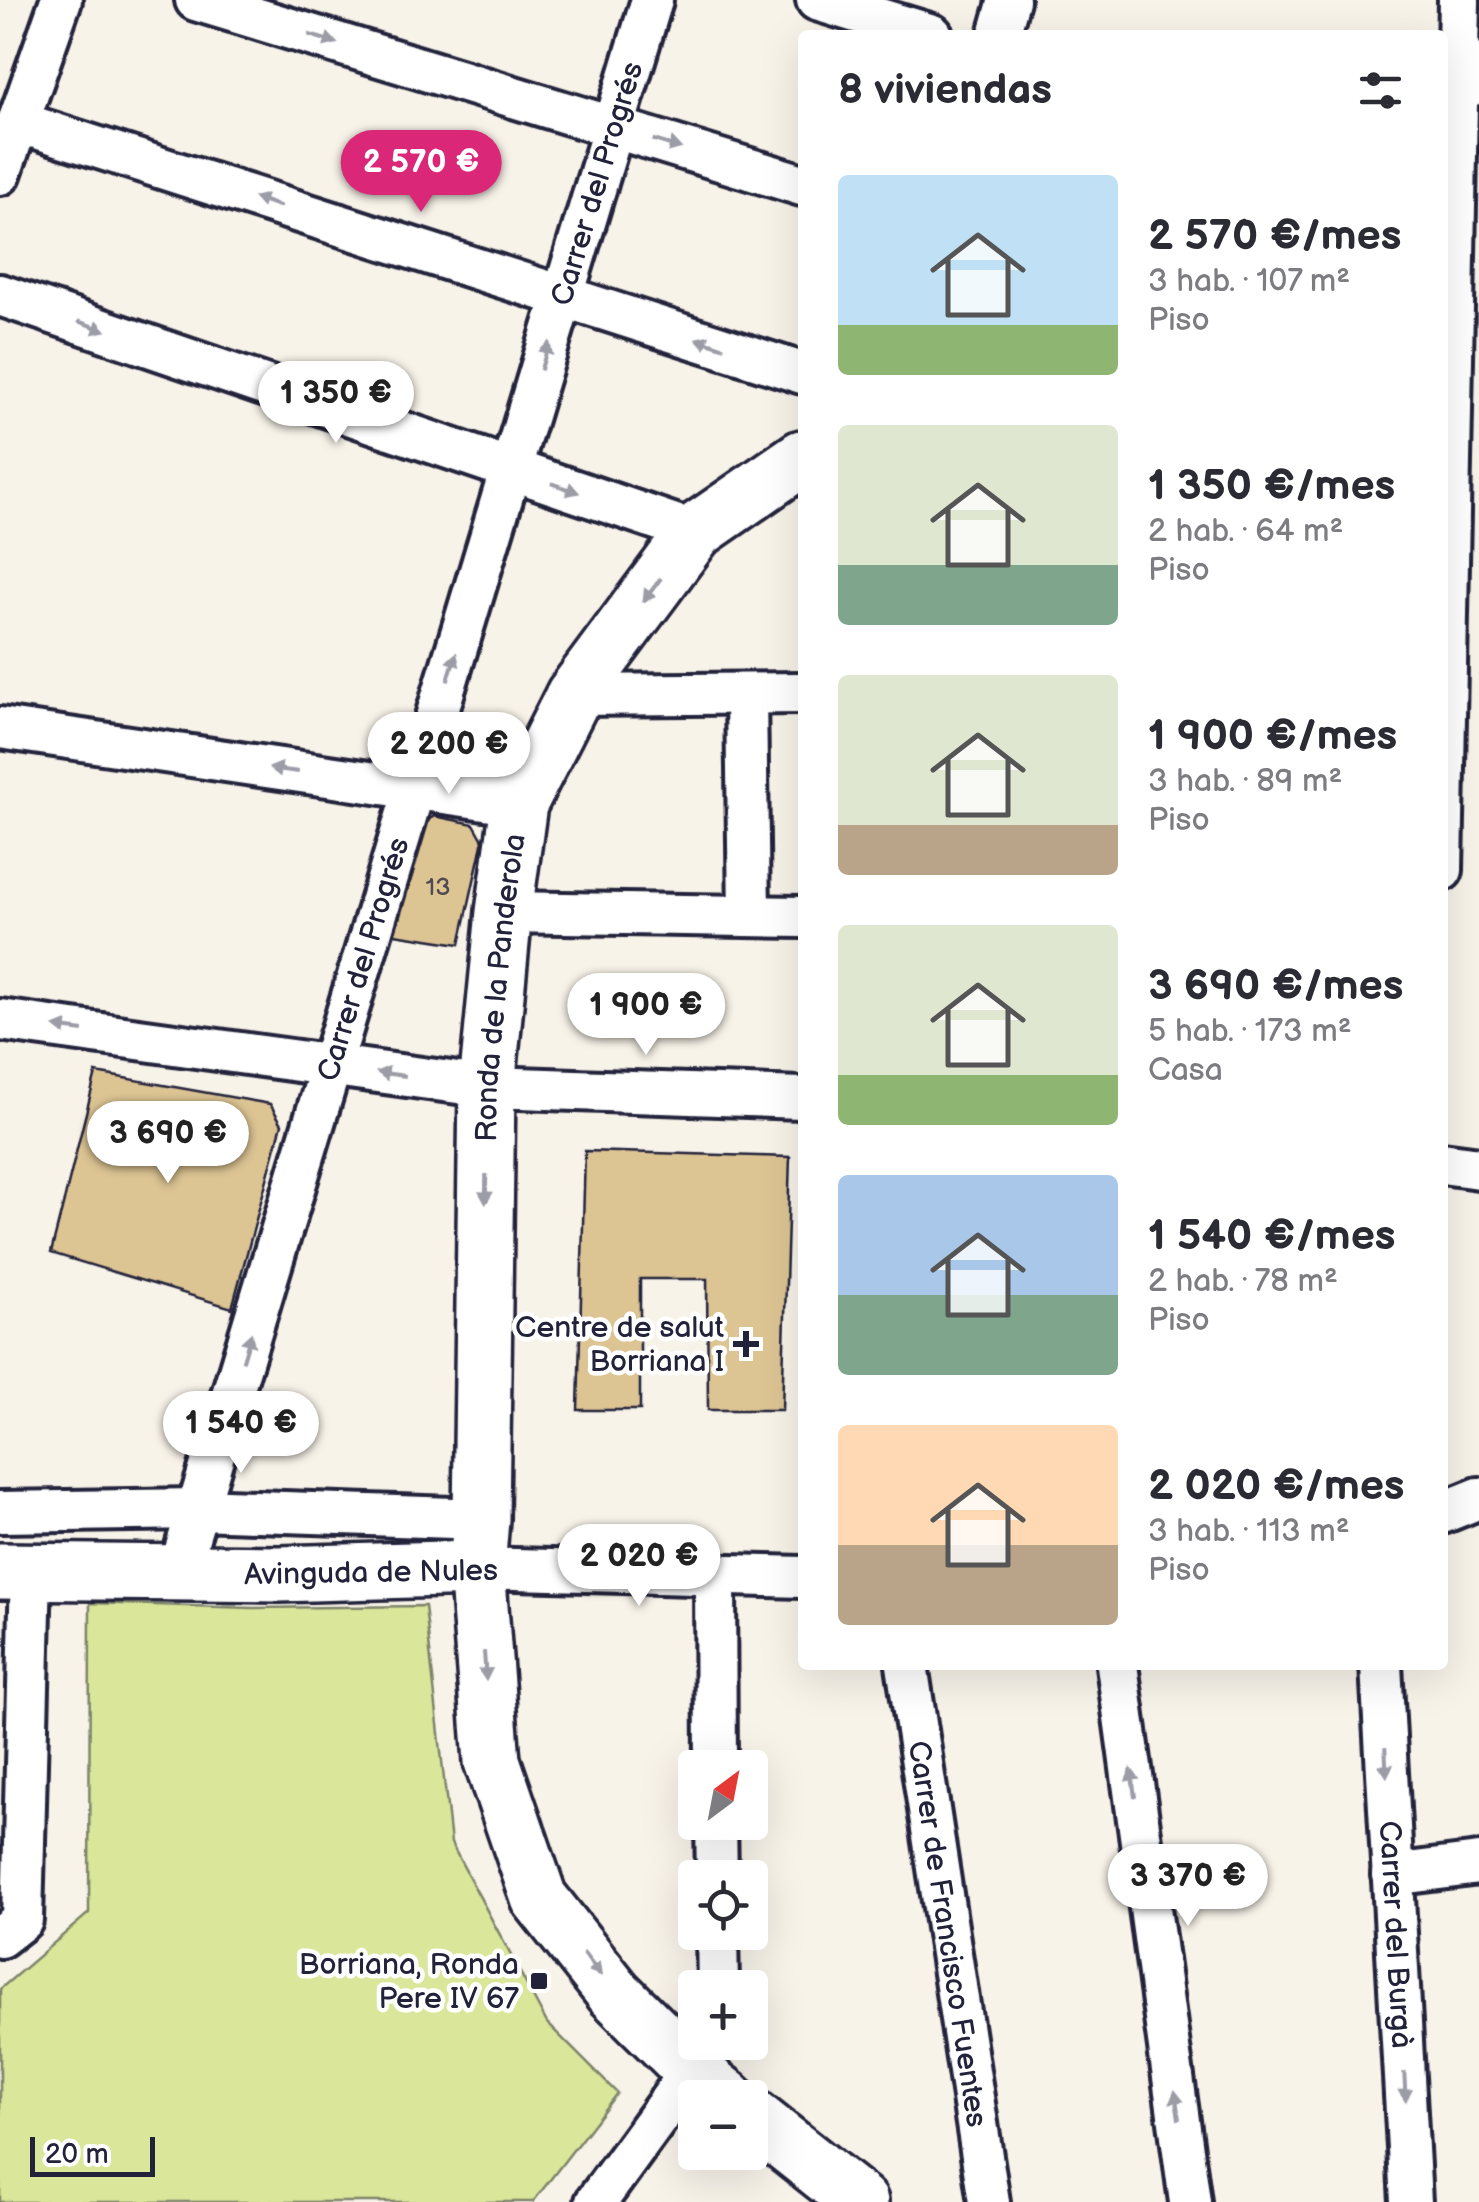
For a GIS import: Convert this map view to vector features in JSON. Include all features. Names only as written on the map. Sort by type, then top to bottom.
[{"type":"street","points":[[0,174],[61,0]]},
{"type":"street","points":[[196,0],[798,184]]},
{"type":"street","name":"Carrer del Progrés","points":[[178,1574],[652,0]]},
{"type":"street","points":[[817,0],[916,30]]},
{"type":"street","points":[[1001,30],[1010,0]]},
{"type":"street","points":[[1448,622],[1465,354],[1464,88],[1459,0]]},
{"type":"street","points":[[18,122],[798,372]]},
{"type":"street","points":[[0,294],[695,532]]},
{"type":"street","name":"Ronda de la Panderola","points":[[709,2070],[614,1993],[539,1898],[492,1762],[479,1544],[487,1087],[504,912],[520,804],[574,695],[695,532],[798,461]]},
{"type":"street","points":[[746,694],[749,916]]},
{"type":"street","points":[[574,695],[798,694]]},
{"type":"street","points":[[0,728],[520,804]]},
{"type":"street","points":[[504,912],[798,916]]},
{"type":"street","points":[[0,1020],[487,1087],[798,1098]]},
{"type":"street","points":[[1448,1163],[1479,1168]]},
{"type":"street","points":[[1448,1511],[1479,1498]]},
{"type":"street","name":"Avinguda de Nules","points":[[0,1512],[198,1510],[714,1576],[798,1578]]},
{"type":"street","name":"Avinguda de Nules","points":[[16,1571],[178,1574],[479,1544]]},
{"type":"street","points":[[0,1937],[22,1920],[16,1571]]},
{"type":"street","points":[[714,1576],[716,1750]]},
{"type":"street","name":"Carrer de Francisco Fuentes","points":[[908,1670],[988,2202]]},
{"type":"street","points":[[1118,1670],[1190,2202]]},
{"type":"street","name":"Carrer del Burgà","points":[[1381,1670],[1411,2202]]},
{"type":"street","points":[[1392,1875],[1479,1864]]},
{"type":"street","points":[[596,2202],[709,2070]]},
{"type":"street","points":[[768,2129],[860,2202]]},
{"type":"green space","points":[[90,1603],[253,1608],[425,1606],[451,1843],[547,2023],[617,2093],[533,2202],[0,2202],[0,1989],[89,1913]]},
{"type":"building","points":[[434,816],[474,824],[483,840],[460,944],[388,933],[422,825]]},
{"type":"building","points":[[96,1073],[270,1104],[282,1124],[232,1308],[51,1253]]},
{"type":"building","name":"Centre de salut Borriana I","points":[[585,1151],[790,1157],[782,1410],[708,1410],[707,1279],[640,1279],[640,1410],[578,1410]]},
{"type":"place","name":"Centre de salut Borriana I","points":[[746,1344]]},
{"type":"place","name":"Borriana, Ronda Pere IV 67","points":[[539,1981]]}]
